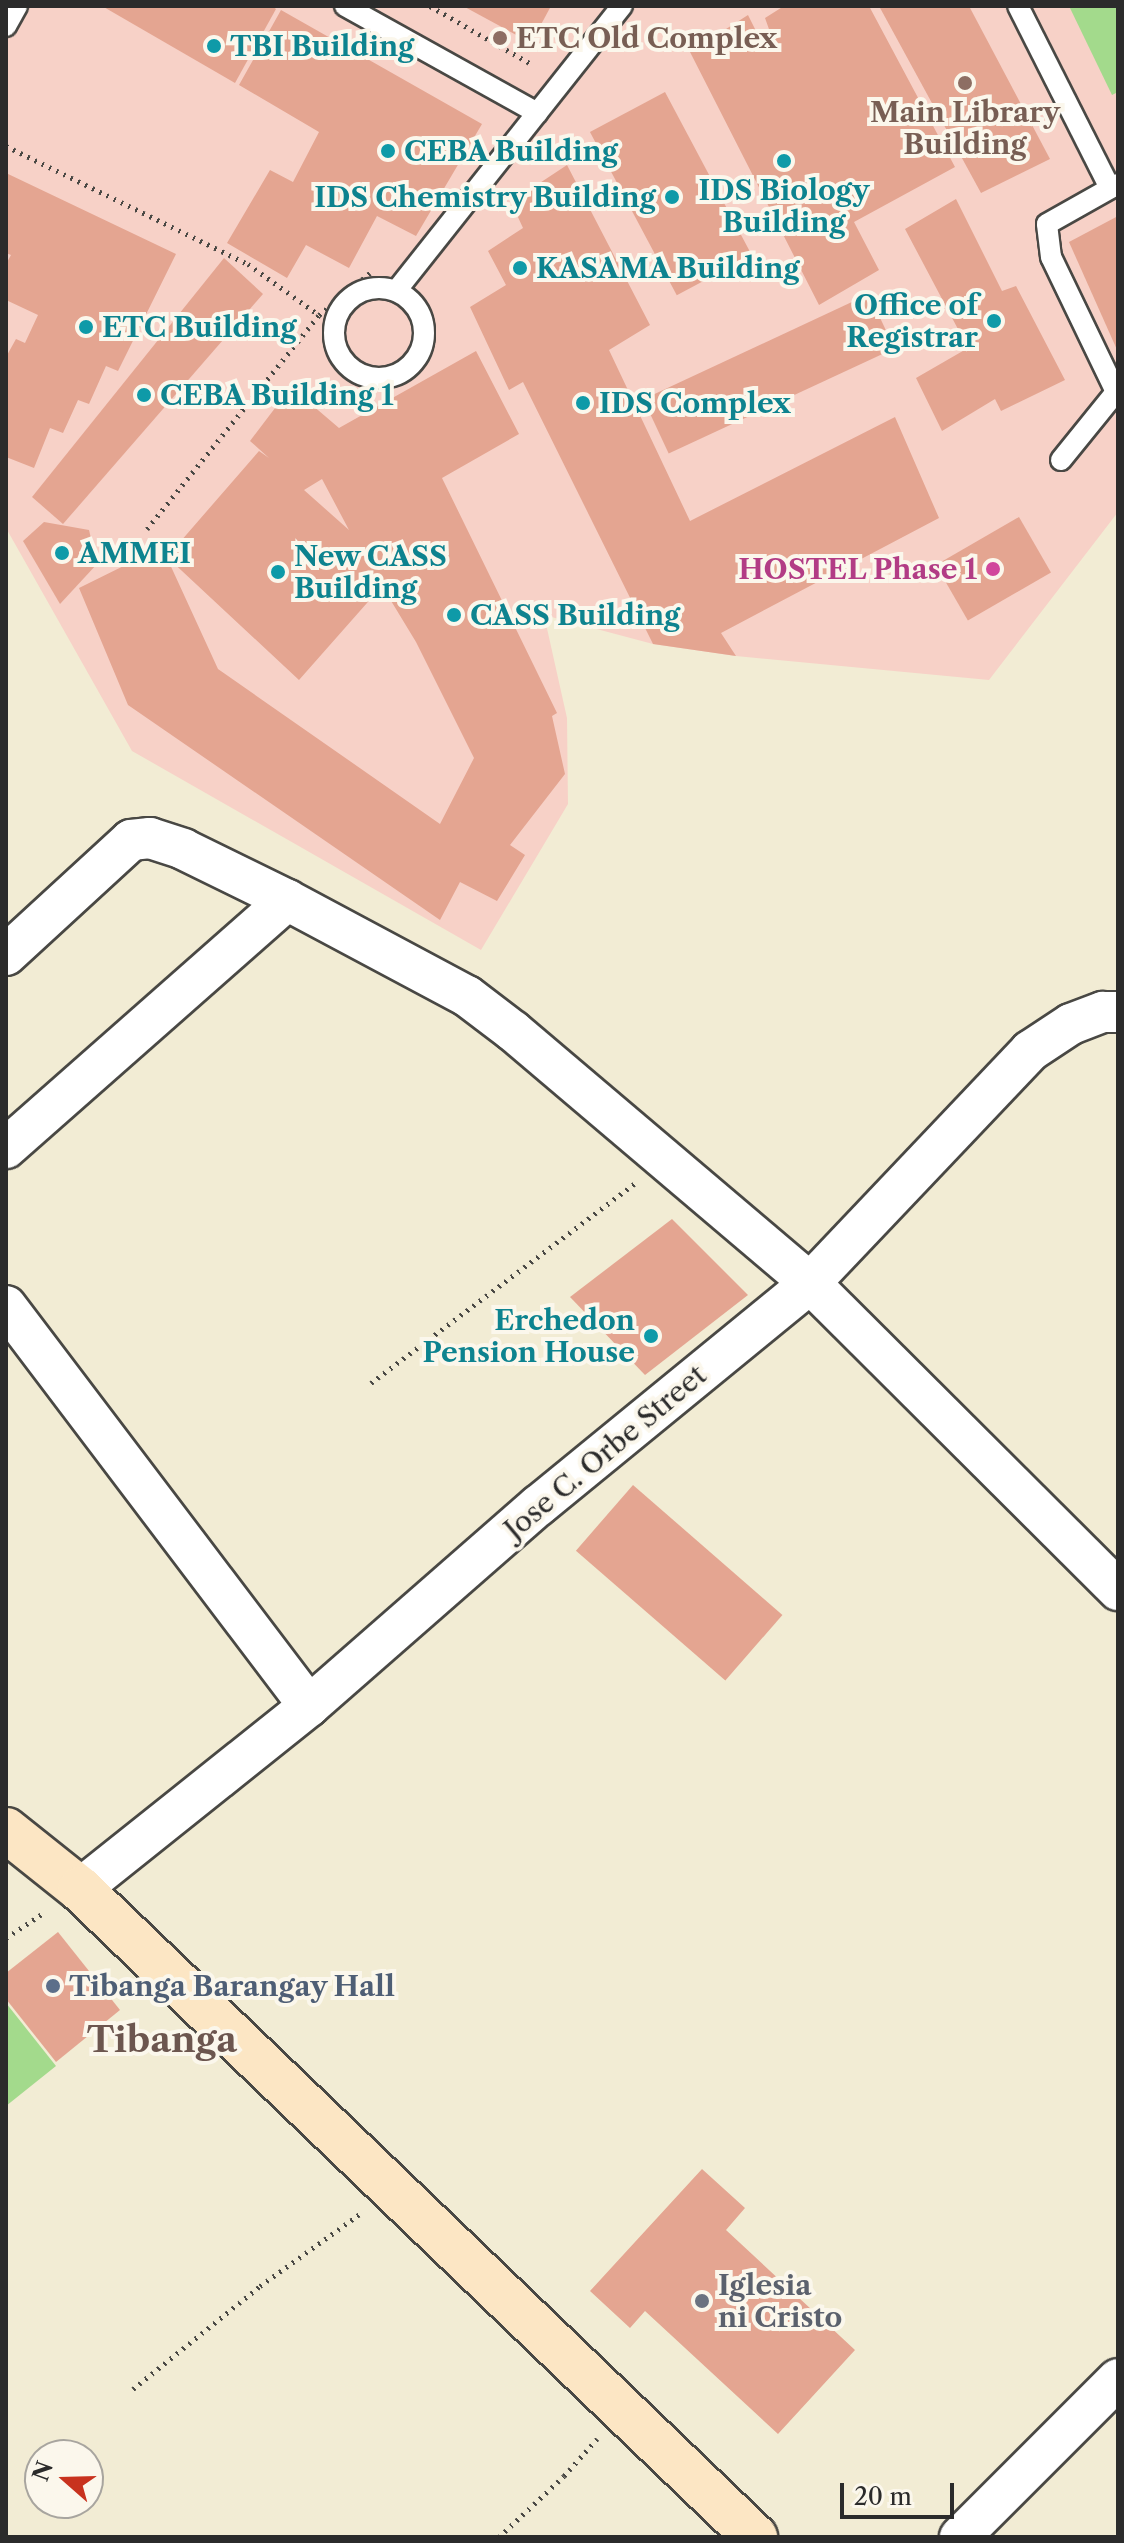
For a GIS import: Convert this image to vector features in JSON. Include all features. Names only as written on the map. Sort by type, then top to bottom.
[{"type":"street","points":[[6,955],[131,840],[166,841],[287,900],[467,996],[513,1031],[663,1162],[810,1283],[1118,1590]]},
{"type":"street","points":[[6,1148],[287,900]]},
{"type":"street","name":"Jose C. Orbe Street","points":[[80,1889],[309,1706],[539,1505],[810,1283],[1030,1051],[1071,1024],[1103,1012],[1118,1012]]},
{"type":"street","points":[[6,1306],[309,1706]]},
{"type":"street","points":[[6,1830],[80,1889],[755,2537]]},
{"type":"street","points":[[960,2537],[1118,2379]]},
{"type":"lane","points":[[6,26],[17,6]]},
{"type":"lane","points":[[345,6],[537,113]]},
{"type":"lane","points":[[396,291],[622,6]]},
{"type":"lane","points":[[1018,6],[1114,186],[1047,224],[1051,257],[1116,392],[1061,460]]},
{"type":"lane","points":[[367,289],[396,291],[418,310],[424,339],[420,353],[411,365],[385,378],[357,373],[345,364],[333,335],[342,306],[367,289]]},
{"type":"path","points":[[430,6],[533,65]]},
{"type":"path","points":[[6,146],[248,264],[319,315]]},
{"type":"path","points":[[147,529],[319,315],[381,264]]},
{"type":"path","points":[[371,1383],[663,1162]]},
{"type":"path","points":[[133,2389],[325,2237],[397,2191]]},
{"type":"path","points":[[499,2537],[564,2476],[624,2408]]},
{"type":"shaded area","points":[[6,6],[1118,6],[1118,512],[989,680],[736,656],[653,644],[544,615],[567,718],[568,804],[481,950],[132,751],[6,528]]},
{"type":"green space","points":[[1069,6],[1118,6],[1118,92],[1112,95]]},
{"type":"green space","points":[[6,2003],[56,2066],[6,2106]]},
{"type":"building","name":"TBI Building","points":[[102,6],[272,6],[276,9],[235,83]]},
{"type":"building","points":[[463,6],[551,6],[531,43]]},
{"type":"building","points":[[784,6],[869,6],[955,167],[854,222],[879,270],[819,305],[690,52],[748,15],[766,51],[775,46],[765,18]]},
{"type":"building","name":"Main Library Building","points":[[879,6],[969,6],[1050,159],[981,193]]},
{"type":"building","name":"CEBA Building","points":[[281,10],[482,124],[416,236],[377,216],[349,268],[306,245],[287,278],[227,243],[270,170],[293,182],[319,132],[239,85]]},
{"type":"building","name":"IDS Chemistry Building","points":[[665,92],[752,255],[677,295],[590,132]]},
{"type":"building","name":"IDS Complex","points":[[567,165],[650,325],[609,350],[690,521],[895,417],[939,518],[721,633],[736,656],[653,644],[523,382],[509,390],[470,307],[506,285],[488,251],[523,228],[511,202]]},
{"type":"building","name":"ETC Building","points":[[6,173],[176,254],[118,371],[106,366],[89,404],[78,400],[63,433],[50,428],[34,468],[6,457],[6,357],[16,339],[25,343],[38,315],[6,300],[6,264],[11,255],[6,253]]},
{"type":"building","name":"Office of Registrar","points":[[956,199],[1002,291],[1016,286],[1065,380],[1001,411],[995,399],[942,431],[916,378],[968,348],[905,229]]},
{"type":"building","points":[[1118,216],[1118,352],[1069,242]]},
{"type":"building","name":"CEBA Building 1","points":[[224,258],[263,294],[63,524],[32,497]]},
{"type":"building","points":[[869,294],[894,348],[669,454],[643,399]]},
{"type":"building","name":"CASS Building","points":[[476,351],[519,434],[442,478],[557,713],[552,716],[565,774],[510,845],[525,855],[497,901],[460,882],[440,920],[128,705],[79,588],[162,547],[218,669],[440,824],[474,758],[416,642],[382,586],[299,680],[167,557],[259,451],[269,458],[250,441],[291,387],[339,428]],"holes":[[[322,479],[349,530],[304,490]]]},
{"type":"building","name":"HOSTEL Phase 1","points":[[1019,517],[1051,572],[968,620],[936,565]]},
{"type":"building","name":"AMMEI","points":[[44,522],[89,530],[97,564],[60,604],[23,541]]},
{"type":"building","name":"Erchedon Pension House","points":[[672,1219],[748,1295],[645,1375],[570,1297]]},
{"type":"building","points":[[633,1485],[782,1615],[725,1681],[576,1551]]},
{"type":"building","name":"Tibanga Barangay Hall","points":[[58,1932],[120,2010],[56,2062],[6,1999],[6,1973]]},
{"type":"building","name":"Iglesia ni Cristo","points":[[702,2169],[745,2208],[726,2230],[855,2350],[778,2434],[645,2311],[630,2328],[590,2291]]},
{"type":"place","name":"ETC Old Complex","points":[[500,38]]},
{"type":"place","name":"TBI Building","points":[[214,46]]},
{"type":"place","name":"Main Library Building","points":[[965,83]]},
{"type":"place","name":"CEBA Building","points":[[388,151]]},
{"type":"place","name":"IDS Biology Building","points":[[784,161]]},
{"type":"place","name":"IDS Chemistry Building","points":[[672,197]]},
{"type":"place","name":"KASAMA Building","points":[[520,268]]},
{"type":"place","name":"Office of Registrar","points":[[994,321]]},
{"type":"place","name":"ETC Building","points":[[86,327]]},
{"type":"place","name":"CEBA Building 1","points":[[144,395]]},
{"type":"place","name":"IDS Complex","points":[[583,403]]},
{"type":"place","name":"AMMEI","points":[[62,553]]},
{"type":"place","name":"HOSTEL Phase 1","points":[[993,569]]},
{"type":"place","name":"New CASS Building","points":[[278,572]]},
{"type":"place","name":"CASS Building","points":[[454,615]]},
{"type":"place","name":"Erchedon Pension House","points":[[651,1336]]},
{"type":"place","name":"Tibanga Barangay Hall","points":[[53,1986]]},
{"type":"place","name":"Iglesia ni Cristo","points":[[702,2301]]},
{"type":"district","name":"Tibanga","points":[[162,2040]]}]
